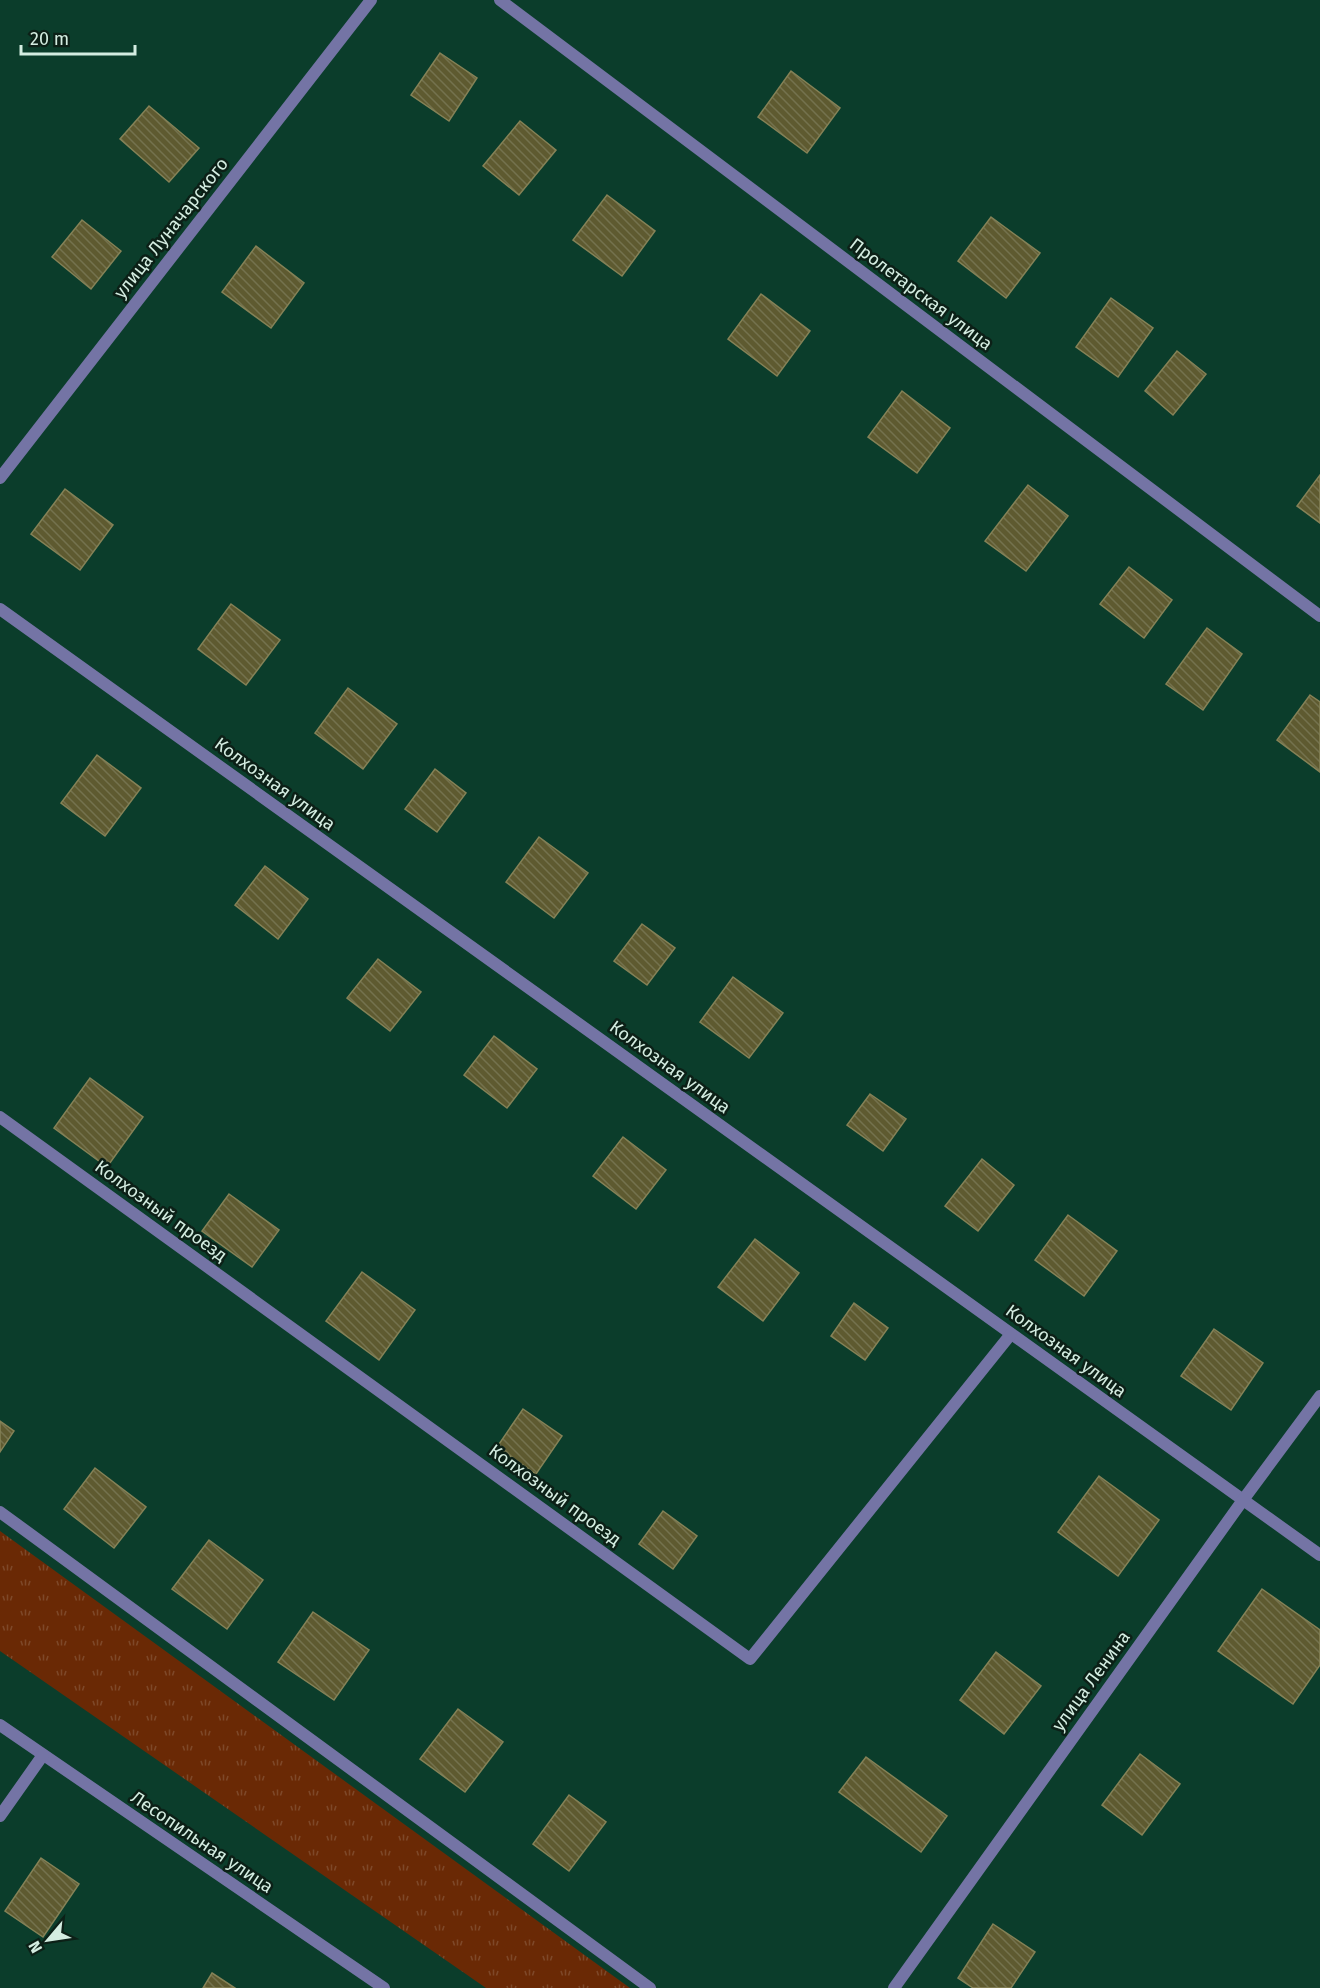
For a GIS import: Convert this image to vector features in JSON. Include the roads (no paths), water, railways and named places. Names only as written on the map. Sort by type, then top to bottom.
[{"type":"street","name":"улица Луначарского","points":[[0,478],[371,0]]},
{"type":"street","name":"Пролетарская улица","points":[[500,0],[1320,616]]},
{"type":"street","name":"Колхозная улица","points":[[0,609],[1320,1555]]},
{"type":"street","name":"Колхозный проезд","points":[[0,1117],[750,1659],[1011,1334]]},
{"type":"street","name":"улица Ленина","points":[[894,1988],[1320,1396]]},
{"type":"street","points":[[0,1512],[650,1988]]},
{"type":"street","name":"Лесопильная улица","points":[[0,1725],[384,1988]]},
{"type":"street","points":[[0,1816],[43,1755]]}]
